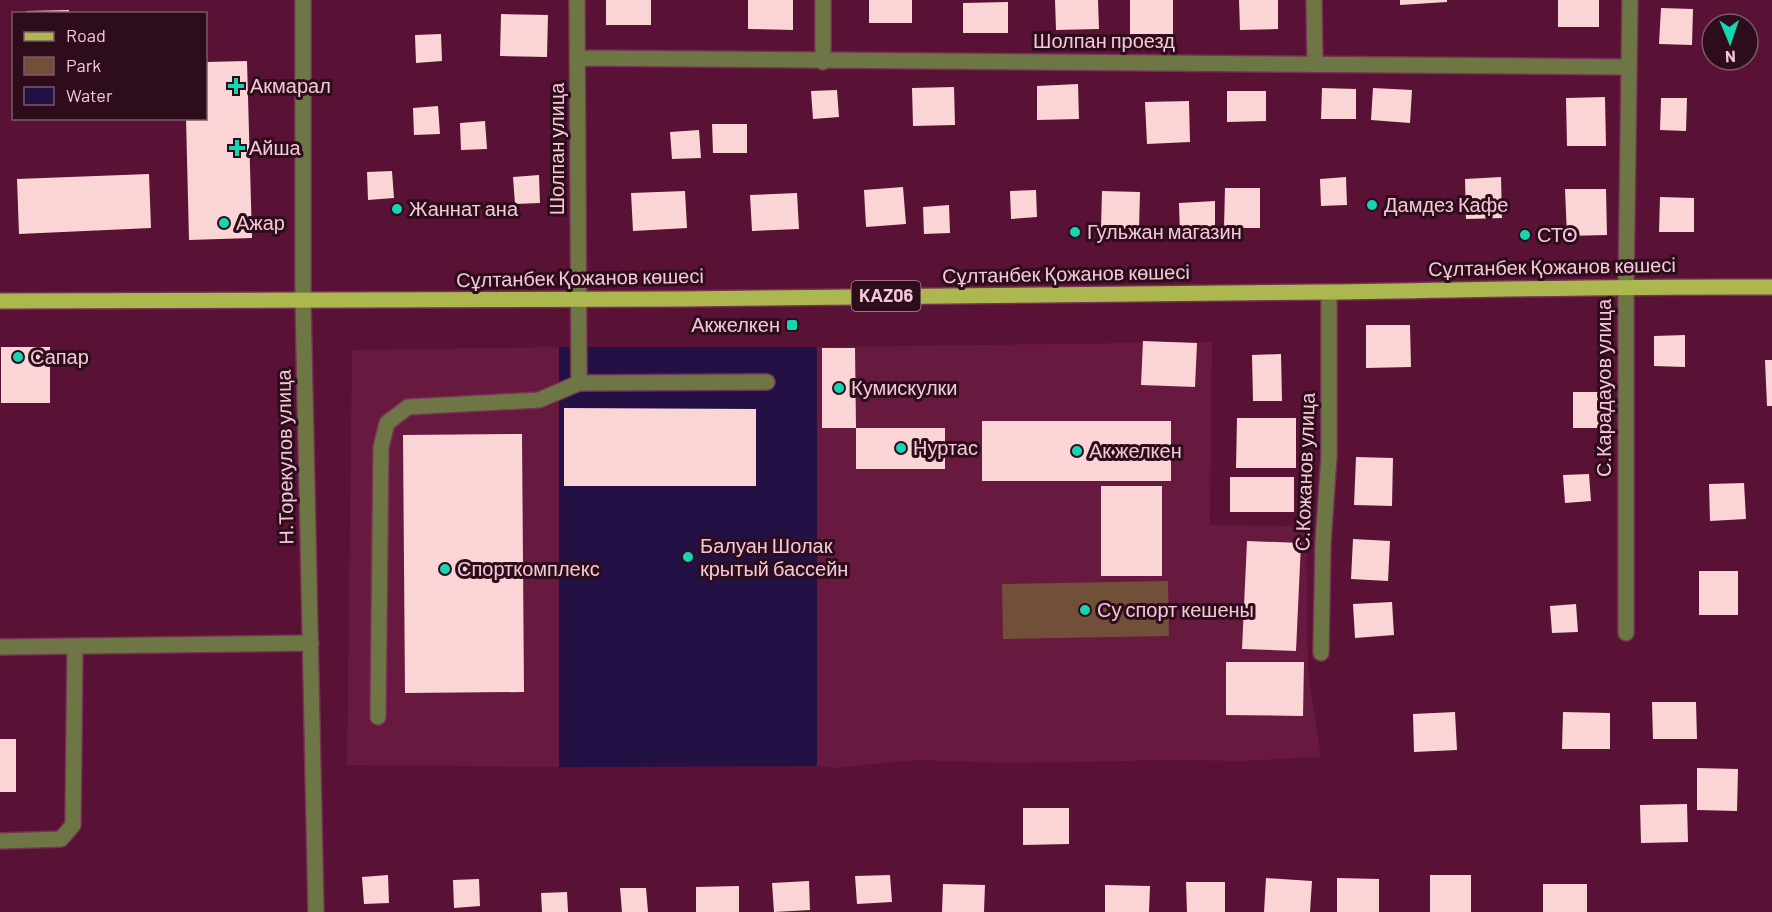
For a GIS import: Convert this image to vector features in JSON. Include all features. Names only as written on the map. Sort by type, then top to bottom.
[{"type":"main road","name":"Сұлтанбек Қожанов көшесі","points":[[0,301],[578,299],[1772,286]]},
{"type":"street","name":"Н.Торекулов улица","points":[[303,0],[303,301],[316,912]]},
{"type":"street","name":"Шолпан улица","points":[[577,0],[579,383]]},
{"type":"street","points":[[823,0],[823,62]]},
{"type":"street","points":[[1314,0],[1315,63]]},
{"type":"street","name":"С.Карадауов улица","points":[[1626,633],[1626,286],[1630,0]]},
{"type":"street","name":"Шолпан проезд","points":[[578,58],[823,62],[1315,63],[1629,67]]},
{"type":"street","name":"С.Кожанов улица","points":[[1320,653],[1323,543],[1329,456],[1329,292]]},
{"type":"street","points":[[378,717],[381,447],[387,423],[408,407],[539,400],[579,383],[766,382]]},
{"type":"street","points":[[0,647],[311,643]]},
{"type":"street","points":[[0,841],[61,839],[73,825],[75,647]]},
{"type":"shaded area","name":"Су спорт кешены","points":[[1212,342],[1210,525],[1306,526],[1308,672],[1321,757],[1239,761],[1004,763],[917,760],[833,768],[817,766],[817,347]]},
{"type":"shaded area","points":[[559,347],[559,767],[347,765],[352,350]]},
{"type":"green space","name":"Су спорт кешены","points":[[1168,581],[1169,636],[1003,639],[1002,584]]},
{"type":"water","name":"Балуан Шолак крытый бассейн","points":[[559,347],[817,347],[817,766],[559,767]]},
{"type":"building","points":[[606,0],[651,0],[651,25],[606,25]]},
{"type":"building","points":[[748,0],[793,0],[793,30],[748,29]]},
{"type":"building","points":[[869,0],[912,0],[912,23],[869,23]]},
{"type":"building","points":[[1055,0],[1098,0],[1099,29],[1056,30]]},
{"type":"building","points":[[1130,0],[1173,0],[1173,34],[1130,34]]},
{"type":"building","points":[[1239,0],[1278,0],[1278,29],[1240,30]]},
{"type":"building","points":[[1400,0],[1447,0],[1447,2],[1400,5]]},
{"type":"building","points":[[1558,0],[1599,0],[1599,27],[1558,27]]},
{"type":"building","points":[[1008,2],[1008,33],[963,33],[963,3]]},
{"type":"building","points":[[1661,8],[1693,9],[1692,45],[1659,44]]},
{"type":"building","points":[[69,10],[69,12],[26,12]]},
{"type":"building","points":[[501,14],[548,15],[547,57],[500,56]]},
{"type":"building","points":[[441,34],[442,61],[416,63],[415,35]]},
{"type":"building","points":[[247,61],[252,238],[189,240],[186,120],[207,120],[207,62]]},
{"type":"building","points":[[1078,84],[1079,119],[1037,120],[1037,86]]},
{"type":"building","points":[[954,87],[955,125],[913,126],[912,88]]},
{"type":"building","points":[[1322,88],[1356,89],[1356,119],[1321,119]]},
{"type":"building","points":[[1373,88],[1412,90],[1410,123],[1371,120]]},
{"type":"building","points":[[837,90],[839,117],[813,119],[811,91]]},
{"type":"building","points":[[1227,91],[1266,91],[1266,121],[1227,122]]},
{"type":"building","points":[[1605,97],[1606,146],[1567,146],[1566,98]]},
{"type":"building","points":[[1661,98],[1687,98],[1686,131],[1660,130]]},
{"type":"building","points":[[1189,101],[1190,142],[1147,144],[1145,102]]},
{"type":"building","points":[[438,106],[440,134],[414,135],[413,108]]},
{"type":"building","points":[[485,121],[487,149],[461,150],[460,123]]},
{"type":"building","points":[[712,124],[747,124],[747,153],[713,153]]},
{"type":"building","points":[[699,130],[701,158],[672,159],[670,132]]},
{"type":"building","points":[[392,171],[394,198],[368,200],[367,172]]},
{"type":"building","points":[[149,174],[151,228],[19,234],[17,179]]},
{"type":"building","points":[[539,175],[540,203],[515,204],[513,177]]},
{"type":"building","points":[[1346,177],[1347,205],[1321,206],[1320,179]]},
{"type":"building","points":[[1501,177],[1502,218],[1466,219],[1465,179]]},
{"type":"building","points":[[903,187],[906,224],[866,227],[864,190]]},
{"type":"building","points":[[1225,188],[1260,188],[1260,228],[1224,228]]},
{"type":"building","points":[[1565,189],[1606,189],[1607,235],[1567,236]]},
{"type":"building","points":[[1036,190],[1037,217],[1011,219],[1010,191]]},
{"type":"building","points":[[685,191],[687,228],[633,231],[631,193]]},
{"type":"building","points":[[1102,191],[1140,192],[1139,229],[1101,228]]},
{"type":"building","points":[[797,193],[799,229],[752,231],[750,195]]},
{"type":"building","points":[[1660,197],[1694,198],[1694,232],[1659,232]]},
{"type":"building","points":[[1215,201],[1215,235],[1180,236],[1179,203]]},
{"type":"building","points":[[949,205],[950,233],[924,234],[923,207]]},
{"type":"building","points":[[1366,325],[1410,325],[1411,367],[1366,368]]},
{"type":"building","points":[[1685,335],[1685,367],[1654,366],[1654,336]]},
{"type":"building","points":[[1143,341],[1197,343],[1195,387],[1141,385]]},
{"type":"building","points":[[1,347],[50,347],[50,403],[1,403]]},
{"type":"building","name":"Кумискулки","points":[[822,348],[855,348],[856,428],[822,428]]},
{"type":"building","points":[[1281,354],[1282,401],[1253,401],[1252,355]]},
{"type":"building","points":[[1765,360],[1772,360],[1772,406],[1767,406]]},
{"type":"building","points":[[1573,392],[1606,392],[1606,428],[1573,428]]},
{"type":"building","points":[[564,408],[756,409],[756,486],[564,486]]},
{"type":"building","points":[[1237,418],[1296,418],[1296,468],[1236,468]]},
{"type":"building","name":"Ак желкен","points":[[982,421],[1171,421],[1171,481],[982,481]]},
{"type":"building","name":"Нуртас","points":[[856,428],[945,428],[945,469],[856,469]]},
{"type":"building","name":"Спорткомплекс","points":[[522,434],[524,692],[405,693],[403,435]]},
{"type":"building","points":[[1356,457],[1393,458],[1392,506],[1354,505]]},
{"type":"building","points":[[1589,474],[1591,501],[1565,503],[1563,475]]},
{"type":"building","points":[[1230,477],[1294,477],[1294,512],[1230,512]]},
{"type":"building","points":[[1744,483],[1746,519],[1710,521],[1709,484]]},
{"type":"building","points":[[1101,486],[1162,486],[1162,576],[1101,576]]},
{"type":"building","points":[[1353,539],[1390,541],[1388,581],[1351,579]]},
{"type":"building","points":[[1247,541],[1301,543],[1296,651],[1242,649]]},
{"type":"building","points":[[1699,571],[1738,571],[1738,615],[1699,615]]},
{"type":"building","points":[[1392,602],[1394,635],[1355,638],[1353,604]]},
{"type":"building","points":[[1576,604],[1578,632],[1552,633],[1550,606]]},
{"type":"building","points":[[1226,662],[1304,662],[1303,716],[1226,715]]},
{"type":"building","points":[[1652,702],[1696,702],[1697,739],[1653,739]]},
{"type":"building","points":[[1455,712],[1457,750],[1414,752],[1413,714]]},
{"type":"building","points":[[1563,712],[1610,713],[1610,749],[1562,749]]},
{"type":"building","points":[[0,739],[16,739],[16,792],[0,792]]},
{"type":"building","points":[[1697,768],[1738,769],[1737,811],[1697,810]]},
{"type":"building","points":[[1687,804],[1688,842],[1641,843],[1640,805]]},
{"type":"building","points":[[1023,808],[1069,808],[1069,844],[1023,845]]},
{"type":"building","points":[[388,875],[389,903],[364,904],[362,877]]},
{"type":"building","points":[[890,875],[892,902],[857,904],[855,876]]},
{"type":"building","points":[[1430,875],[1471,875],[1471,912],[1430,912]]},
{"type":"building","points":[[1266,878],[1312,881],[1310,912],[1264,912]]},
{"type":"building","points":[[1337,878],[1379,879],[1379,912],[1337,912]]},
{"type":"building","points":[[479,879],[480,906],[454,908],[453,880]]},
{"type":"building","points":[[809,881],[810,910],[774,912],[772,883]]},
{"type":"building","points":[[1186,882],[1225,882],[1225,912],[1187,912]]},
{"type":"building","points":[[943,884],[985,885],[984,912],[942,912]]},
{"type":"building","points":[[1543,884],[1587,884],[1587,912],[1543,912]]},
{"type":"building","points":[[1105,885],[1150,886],[1149,912],[1105,912]]},
{"type":"building","points":[[739,886],[739,912],[696,912],[696,887]]},
{"type":"building","points":[[620,888],[646,888],[648,912],[622,912]]},
{"type":"building","points":[[567,892],[568,912],[542,912],[541,893]]},
{"type":"place","name":"Акмарал","points":[[236,86]]},
{"type":"place","name":"Айша","points":[[237,148]]},
{"type":"place","name":"Дамдез Кафе","points":[[1372,205]]},
{"type":"place","name":"Жаннат ана","points":[[397,209]]},
{"type":"place","name":"Ажар","points":[[224,223]]},
{"type":"place","name":"Гульжан магазин","points":[[1075,232]]},
{"type":"place","name":"СТО","points":[[1525,235]]},
{"type":"place","name":"Акжелкен","points":[[792,325]]},
{"type":"place","name":"Сапар","points":[[18,357]]},
{"type":"place","name":"Кумискулки","points":[[839,388]]},
{"type":"place","name":"Нуртас","points":[[901,448]]},
{"type":"place","name":"Ак желкен","points":[[1077,451]]},
{"type":"place","name":"Балуан Шолак крытый бассейн","points":[[688,557]]},
{"type":"place","name":"Спорткомплекс","points":[[445,569]]},
{"type":"place","name":"Су спорт кешены","points":[[1085,610]]}]
